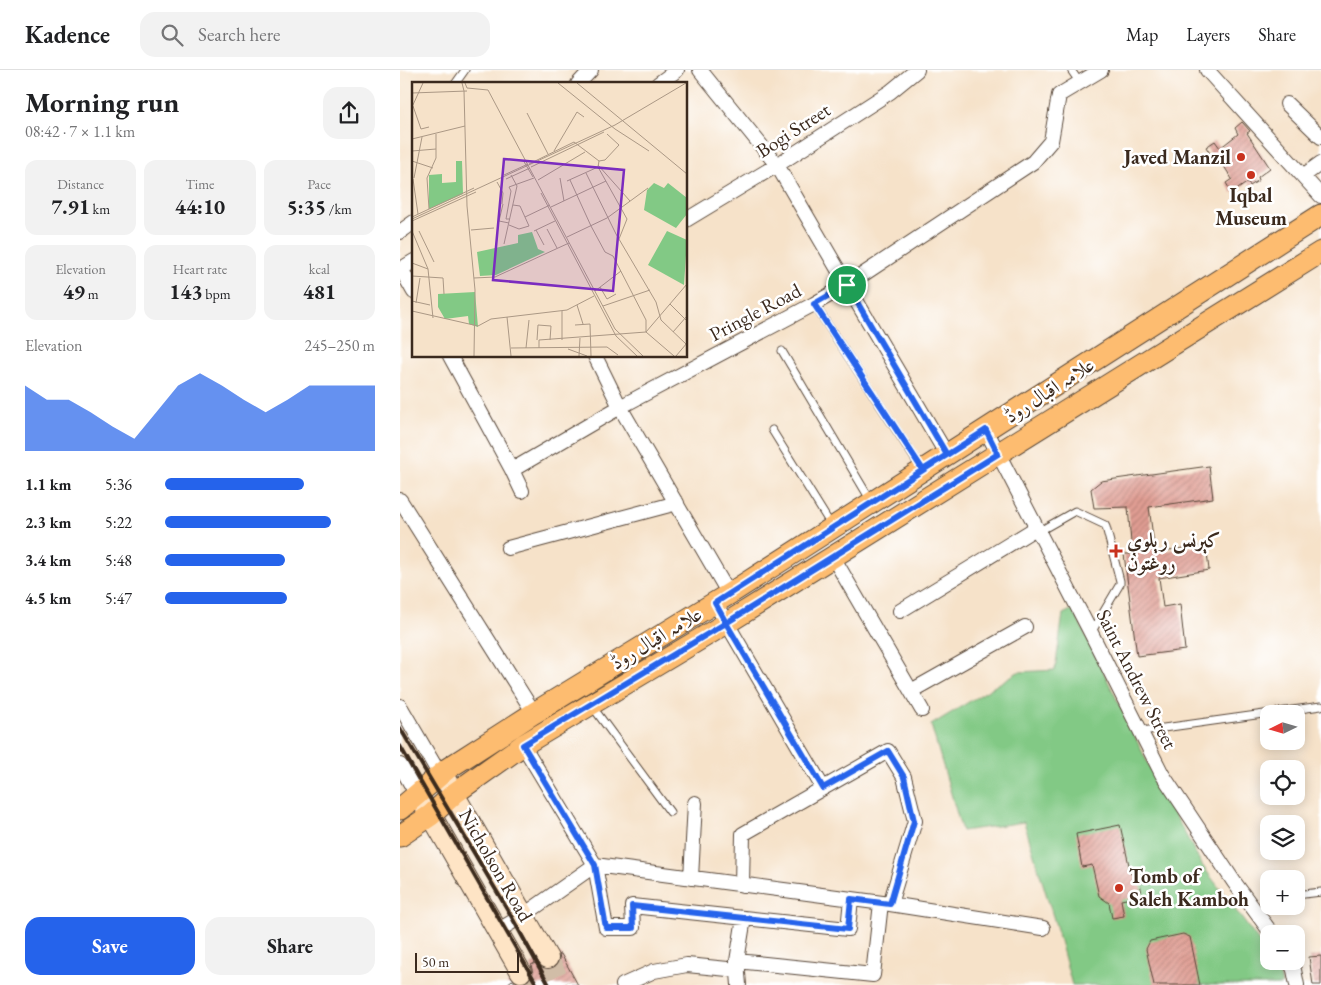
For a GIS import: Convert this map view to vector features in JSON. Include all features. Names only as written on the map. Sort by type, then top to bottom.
[{"type":"main road","name":"علامہ اقبال روڈ","points":[[400,809],[442,773],[534,713],[833,528],[1321,215]]},
{"type":"main road","name":"علامہ اقبال روڈ","points":[[400,836],[431,815],[455,793],[523,745],[726,623],[1321,252]]},
{"type":"main road","name":"Nicholson Road","points":[[442,773],[548,958]]},
{"type":"main road","name":"Nicholson Road","points":[[417,795],[431,815],[522,972]]},
{"type":"street","points":[[580,82],[591,70]]},
{"type":"street","points":[[661,82],[677,70]]},
{"type":"street","points":[[700,70],[777,165],[947,455]]},
{"type":"street","name":"Bogi Street","points":[[688,219],[777,165],[890,92],[917,70]]},
{"type":"street","name":"Pringle Road","points":[[512,470],[620,406],[847,285],[1033,162],[1051,141],[1059,96],[1101,70]]},
{"type":"street","points":[[1207,70],[1321,196]]},
{"type":"street","points":[[1287,104],[1321,137]]},
{"type":"street","points":[[1303,176],[1321,164]]},
{"type":"street","points":[[400,232],[412,223]]},
{"type":"street","points":[[412,262],[401,270],[412,289]]},
{"type":"street","points":[[451,358],[522,491]]},
{"type":"street","points":[[596,358],[620,406],[677,503],[722,598],[726,623],[823,788]]},
{"type":"street","name":"Saint Andrew Street","points":[[986,430],[1092,632],[1167,781],[1228,874],[1265,925]]},
{"type":"street","points":[[400,500],[534,713]]},
{"type":"street","points":[[508,548],[677,503]]},
{"type":"street","points":[[900,611],[1037,530]]},
{"type":"street","points":[[833,556],[922,710]]},
{"type":"street","points":[[911,691],[1025,628]]},
{"type":"street","points":[[400,706],[436,768],[442,773]]},
{"type":"street","points":[[523,745],[595,865],[606,928],[633,928],[632,906],[848,929],[851,899]]},
{"type":"street","points":[[623,985],[654,971],[687,964],[873,975],[886,904],[914,821],[904,777],[888,751],[743,834],[742,885]]},
{"type":"street","points":[[400,766],[417,795]]},
{"type":"street","points":[[691,878],[695,803]]},
{"type":"street","points":[[497,931],[524,915],[595,865],[851,899],[1043,928]]},
{"type":"street","points":[[739,985],[737,966],[744,918]]},
{"type":"street","points":[[1294,970],[1297,985]]},
{"type":"lane","points":[[456,82],[465,70]]},
{"type":"lane","points":[[1070,70],[1080,82]]},
{"type":"lane","points":[[814,304],[923,470]]},
{"type":"lane","points":[[782,351],[872,503]]},
{"type":"lane","points":[[772,430],[833,528]]},
{"type":"lane","points":[[1037,530],[1075,511],[1106,527],[1120,584],[1092,632]]},
{"type":"lane","points":[[590,704],[670,812]]},
{"type":"lane","points":[[1142,731],[1321,706]]},
{"type":"lane","points":[[1305,894],[1321,892]]},
{"type":"green space","points":[[1073,609],[1155,778],[1202,865],[1260,943],[1260,970],[1278,970],[1282,985],[1072,985],[1024,822],[962,831],[931,725],[1018,672],[1055,670],[1063,614]]},
{"type":"building","name":"Javed Manzil","points":[[1242,122],[1250,131],[1247,133],[1270,168],[1258,177],[1259,180],[1250,186],[1248,182],[1232,193],[1226,183],[1232,179],[1217,155],[1213,158],[1206,147],[1215,141],[1220,148],[1238,134],[1235,128]]},
{"type":"building","points":[[1209,466],[1213,498],[1149,507],[1155,552],[1206,545],[1209,570],[1159,578],[1163,607],[1180,604],[1185,650],[1137,656],[1124,554],[1132,554],[1128,507],[1094,508],[1091,489],[1101,481]]},
{"type":"building","points":[[1120,825],[1131,874],[1139,873],[1142,896],[1121,900],[1124,916],[1112,918],[1109,903],[1099,896],[1092,865],[1082,867],[1076,834]]},
{"type":"building","points":[[1183,934],[1190,937],[1200,985],[1154,985],[1146,949],[1150,941]]},
{"type":"building","points":[[559,954],[561,954],[578,985],[506,985],[512,980],[520,984],[527,982],[533,973],[531,965],[537,962],[542,968],[548,970],[554,968],[560,959]]},
{"type":"building","points":[[1321,956],[1321,985],[1313,985],[1309,957]]},
{"type":"tunnel","points":[[548,958],[562,985]]},
{"type":"tunnel","points":[[521,972],[528,985]]},
{"type":"railway","points":[[400,728],[509,912],[549,985]]},
{"type":"railway","points":[[400,746],[537,985]]},
{"type":"place","name":"Javed Manzil","points":[[1241,157]]},
{"type":"place","name":"Iqbal Museum","points":[[1251,175]]},
{"type":"place","name":"کېرنس رېلوې روغتون","points":[[1116,551]]},
{"type":"place","name":"Tomb of Saleh Kamboh","points":[[1119,888]]},
{"type":"route","points":[[847,285],[814,304],[923,470],[947,455],[986,430],[998,454],[726,623],[823,788],[888,751],[904,777],[914,821],[890,904],[851,899],[848,929],[632,906],[633,928],[606,928],[595,865],[523,745],[726,623],[715,603],[947,455],[847,285]]}]
